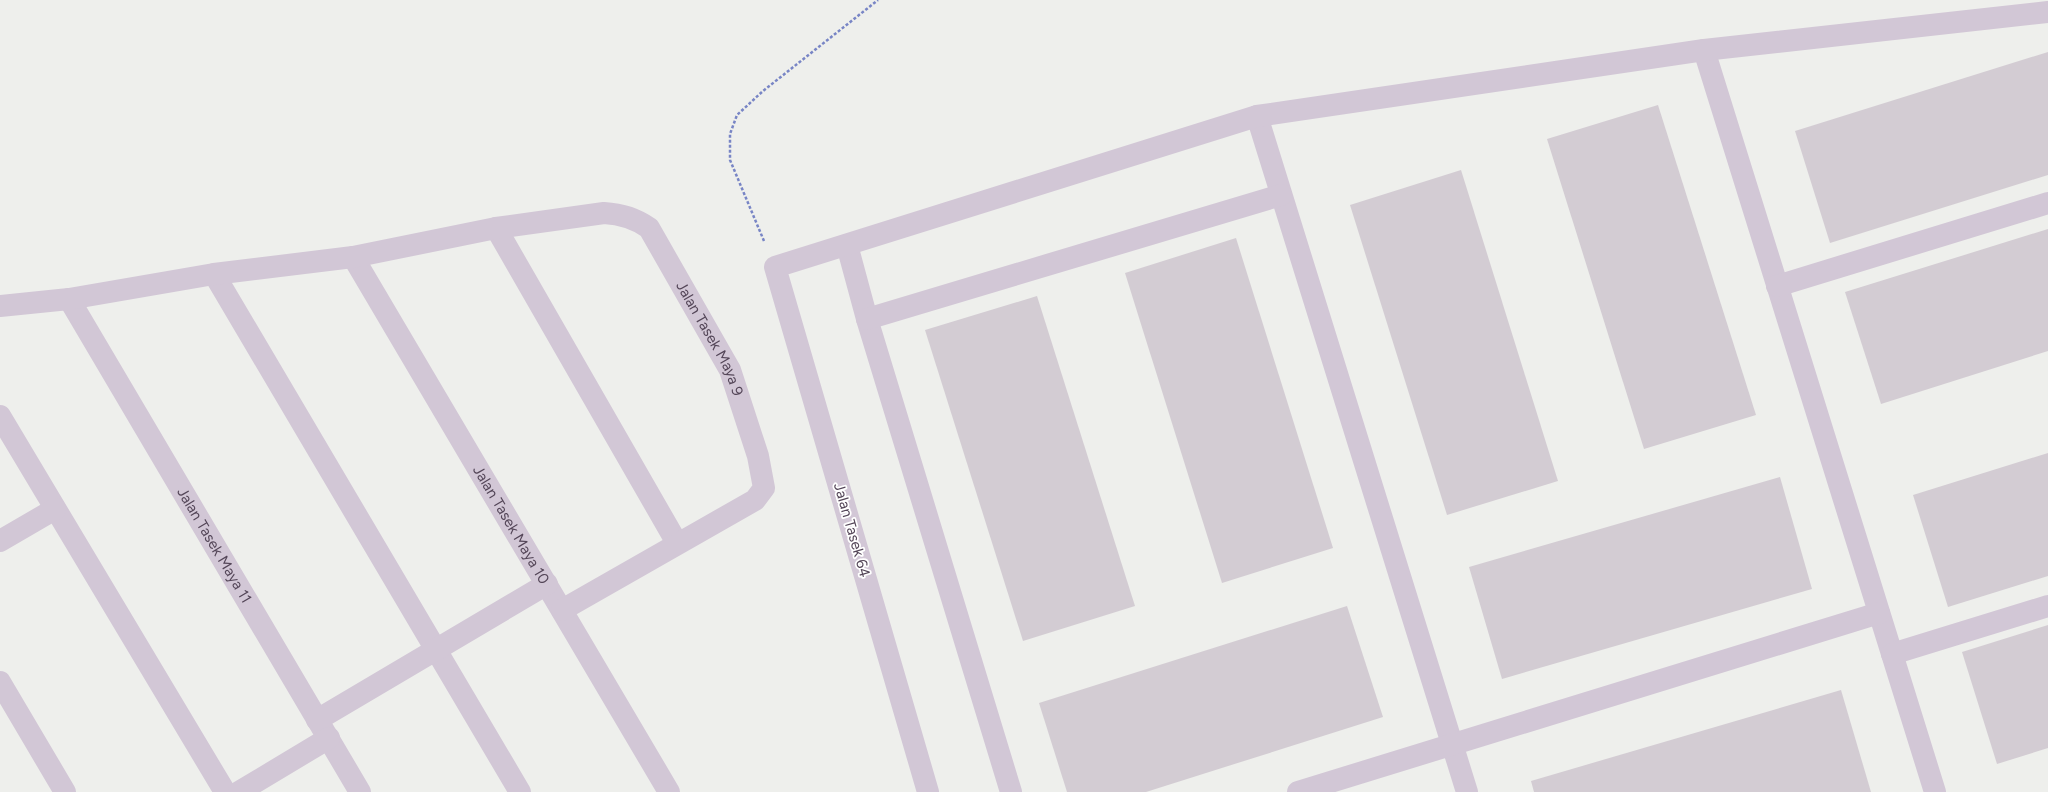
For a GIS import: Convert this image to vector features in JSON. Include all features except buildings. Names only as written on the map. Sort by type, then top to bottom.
[{"type":"street","points":[[775,267],[1257,116],[1704,50],[2048,12]]},
{"type":"street","points":[[1704,50],[1935,792]]},
{"type":"street","points":[[1257,116],[1467,792]]},
{"type":"street","points":[[867,319],[1281,195]]},
{"type":"street","points":[[1777,286],[2048,203]]},
{"type":"street","name":"Jalan Tasek Maya 9","points":[[0,306],[69,299],[214,274],[353,257],[496,228],[604,213],[619,214],[638,221],[649,228],[730,370],[758,456],[764,488],[755,500],[677,543]]},
{"type":"street","points":[[496,228],[677,543],[562,610]]},
{"type":"street","points":[[847,245],[867,319],[1011,792]]},
{"type":"street","name":"Jalan Tasek Maya 10","points":[[353,257],[669,792]]},
{"type":"street","name":"Jalan Tasek 64","points":[[775,267],[928,792]]},
{"type":"street","points":[[214,274],[520,792]]},
{"type":"street","name":"Jalan Tasek Maya 11","points":[[69,299],[360,792]]},
{"type":"street","points":[[0,416],[225,792]]},
{"type":"street","points":[[0,541],[55,509]]},
{"type":"street","points":[[239,792],[323,729],[436,650],[547,584]]},
{"type":"street","points":[[1892,654],[2048,606]]},
{"type":"street","points":[[1298,792],[1880,613]]},
{"type":"street","points":[[0,682],[65,792]]},
{"type":"path","points":[[775,267],[730,160],[730,134],[737,115],[763,91],[878,0]]}]
